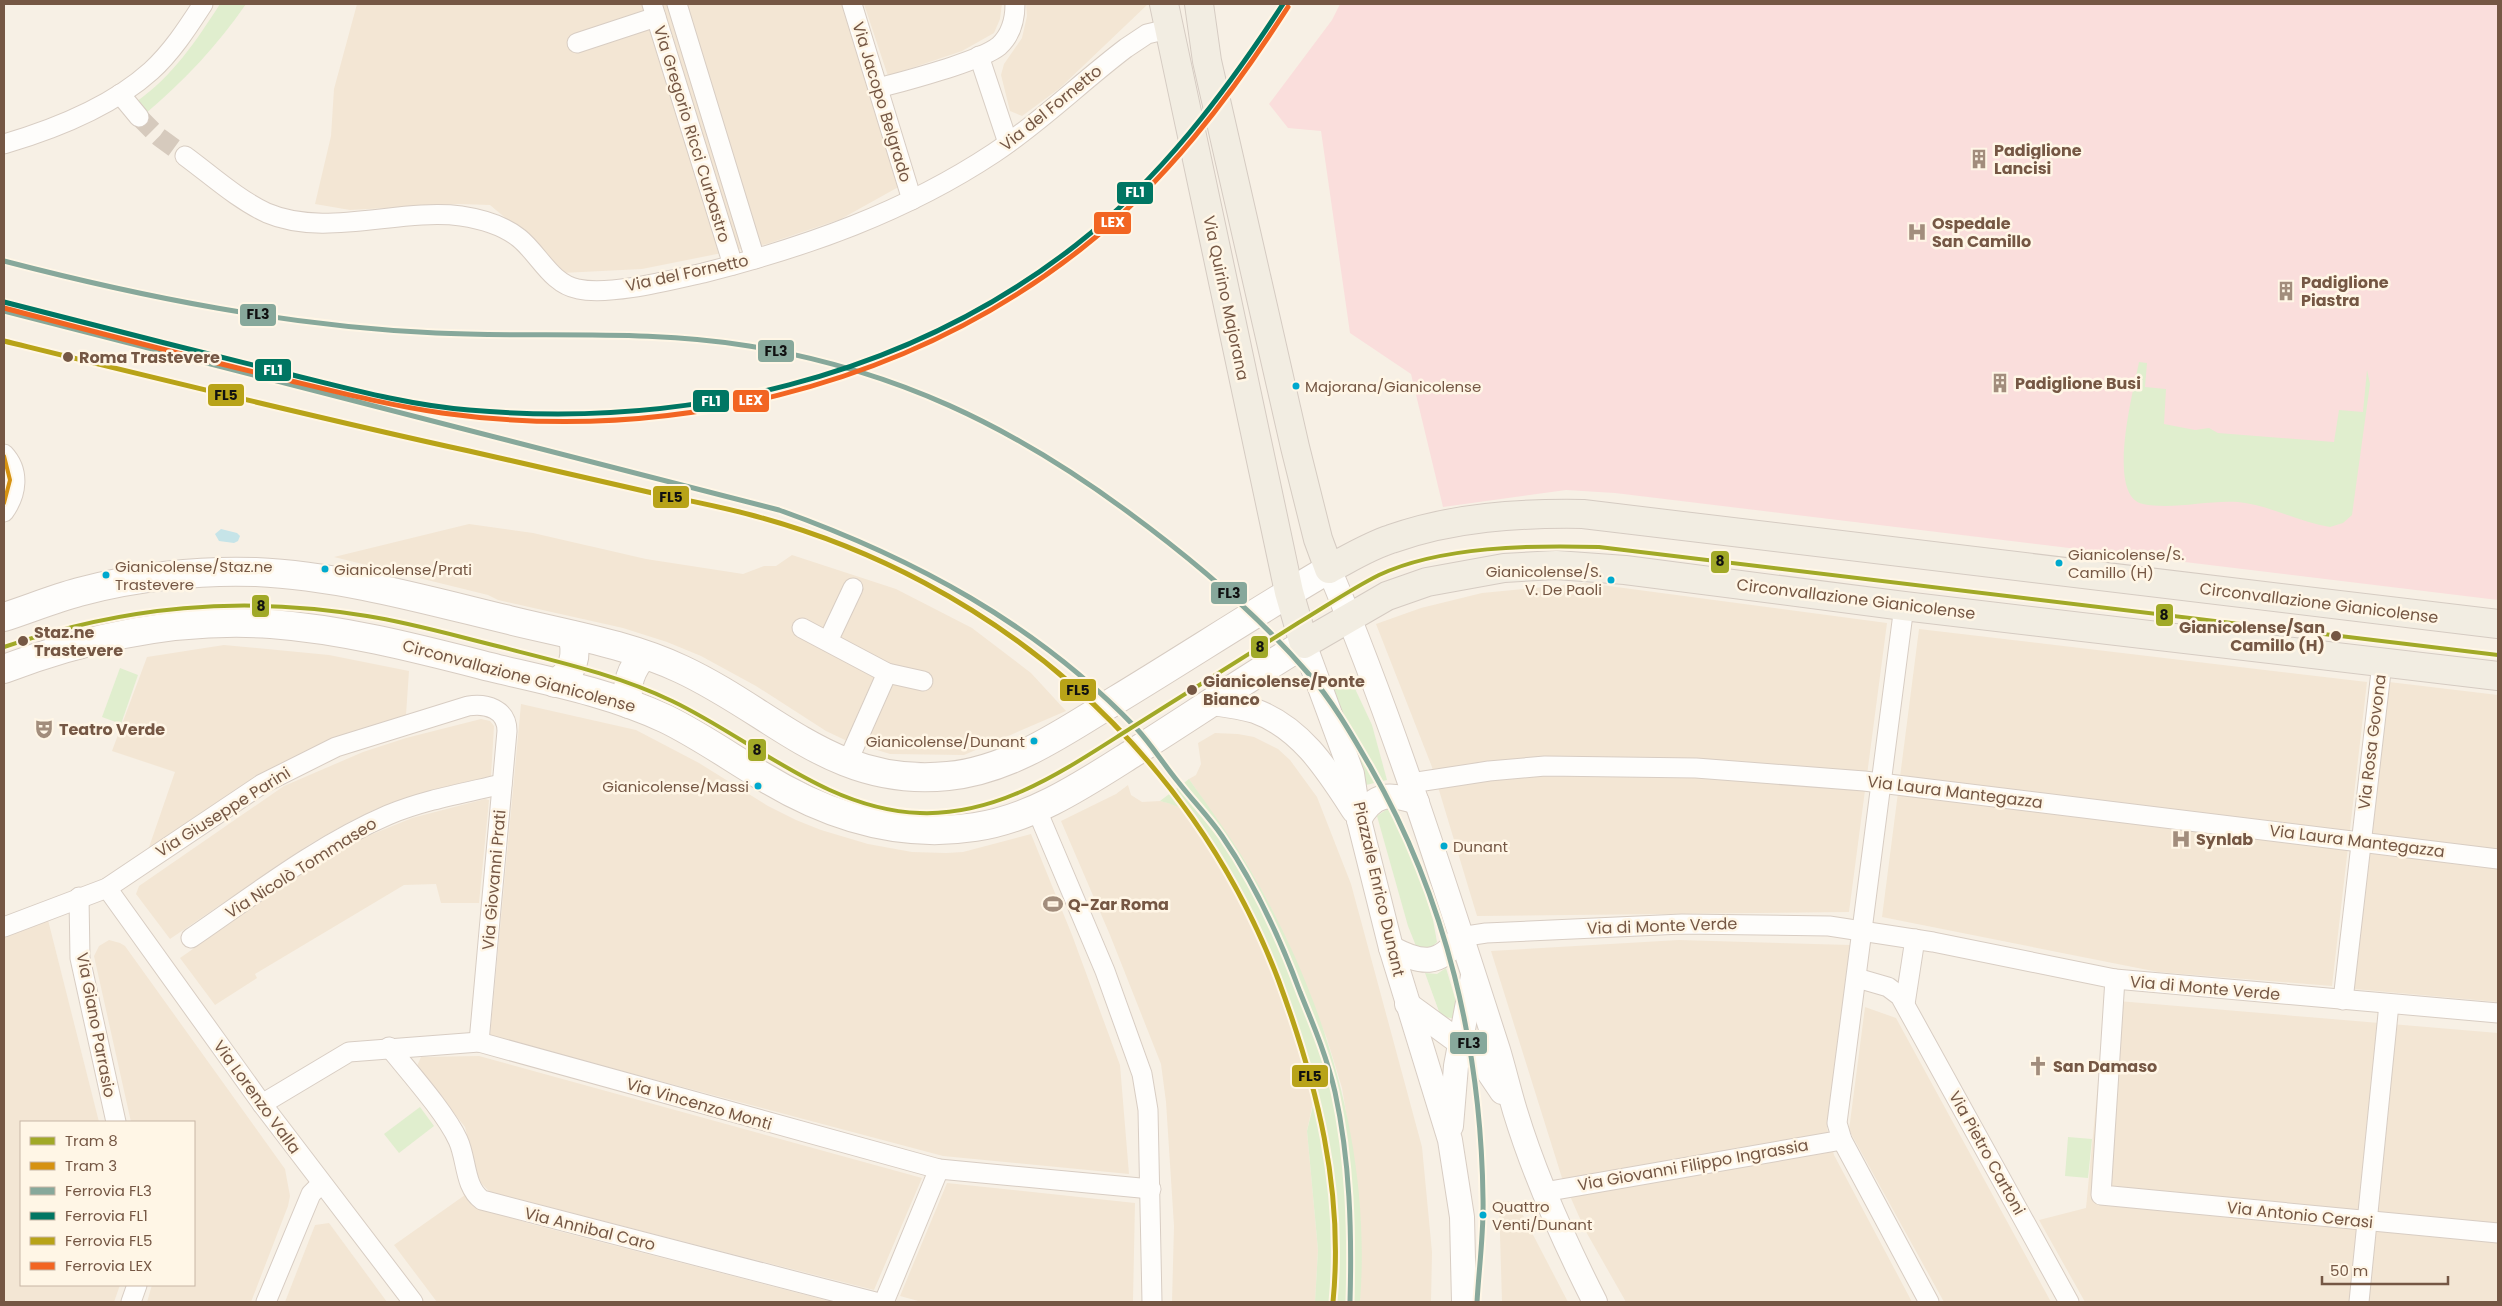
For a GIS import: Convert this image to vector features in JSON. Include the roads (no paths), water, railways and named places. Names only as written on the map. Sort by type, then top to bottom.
[{"type":"main road","name":"Via Quirino Majorana","points":[[1199,4],[1208,61],[1295,447],[1316,531],[1330,569]]},
{"type":"main road","name":"Via Quirino Majorana","points":[[1166,16],[1290,592]]},
{"type":"main road","points":[[1166,16],[1178,31],[1189,38],[1208,61]]},
{"type":"main road","name":"Circonvallazione Gianicolense","points":[[4,617],[101,587],[195,574],[252,572],[300,576],[375,589],[572,635],[644,655],[692,674],[812,748],[847,764],[879,773],[920,777],[959,775],[1003,762],[1083,720],[1290,592],[1330,569],[1390,539],[1431,527],[1492,517],[1583,514],[2498,624]]},
{"type":"main road","name":"Circonvallazione Gianicolense","points":[[4,669],[58,651],[120,636],[199,624],[256,624],[312,628],[378,640],[555,683],[630,704],[678,725],[795,795],[863,822],[900,830],[949,831],[991,824],[1036,808],[1102,773],[1304,644],[1387,596],[1427,582],[1483,571],[1542,565],[1625,570],[1904,606],[2498,676]]},
{"type":"main road","name":"Piazzale Enrico Dunant","points":[[1290,592],[1304,644]]},
{"type":"main road","points":[[555,683],[566,676],[572,665],[575,653],[572,635]]},
{"type":"main road","points":[[630,704],[628,682],[644,655]]},
{"type":"street","points":[[4,144],[76,118],[120,94],[162,59],[203,4]]},
{"type":"street","name":"Via Gregorio Ricci Curbastro","points":[[677,4],[755,259]]},
{"type":"street","name":"Via Jacopo Belgrado","points":[[852,4],[912,200]]},
{"type":"street","points":[[879,88],[993,50],[1005,39],[1012,25],[1015,4]]},
{"type":"street","points":[[577,43],[654,11]]},
{"type":"street","name":"Via Gregorio Ricci Curbastro","points":[[654,11],[733,265]]},
{"type":"street","name":"Via del Fornetto","points":[[185,156],[249,203],[269,214],[290,219],[322,222],[443,215],[489,222],[519,238],[558,279],[580,290],[640,286],[733,265],[835,234],[912,200],[962,173],[1008,143],[1126,48],[1147,34],[1166,16]]},
{"type":"street","points":[[978,56],[1008,143]]},
{"type":"street","points":[[120,94],[139,117]]},
{"type":"street","points":[[4,454],[12,465],[15,481],[12,498],[4,512]]},
{"type":"street","points":[[1330,569],[1414,793],[1498,1050],[1515,1111],[1544,1192],[1595,1302]]},
{"type":"street","points":[[828,641],[853,588]]},
{"type":"street","points":[[1904,606],[1864,930],[1837,1118],[1842,1140],[1930,1302]]},
{"type":"street","points":[[802,628],[887,673],[923,681]]},
{"type":"street","name":"Piazzale Enrico Dunant","points":[[1304,644],[1352,774],[1359,820],[1391,948],[1450,1140]]},
{"type":"street","name":"Via Rosa Govona","points":[[2343,1000],[2382,663]]},
{"type":"street","points":[[847,764],[887,673]]},
{"type":"street","points":[[1213,703],[1261,714],[1300,739],[1326,769],[1359,820],[1369,804],[1379,798],[1414,793]]},
{"type":"street","name":"Via Giuseppe Parini","points":[[4,927],[107,888],[262,784],[336,747],[474,705],[492,707],[504,718]]},
{"type":"street","name":"Via Giovanni Prati","points":[[479,1042],[507,731],[504,718]]},
{"type":"street","name":"Via Laura Mantegazza","points":[[1414,793],[1520,767],[1696,768],[1882,783],[2498,859]]},
{"type":"street","name":"Via Nicolò Tommaseo","points":[[191,938],[307,860],[366,825],[416,805],[502,784]]},
{"type":"street","points":[[1036,808],[1105,970],[1142,1074],[1148,1110],[1152,1302]]},
{"type":"street","name":"Via Lorenzo Valla","points":[[107,888],[321,1184],[413,1302]]},
{"type":"street","name":"Via Giano Parrasio","points":[[79,897],[80,958],[116,1121]]},
{"type":"street","name":"Via di Monte Verde","points":[[1460,937],[1486,933],[1682,924],[1797,924],[1864,930],[2115,979],[2498,1012]]},
{"type":"street","points":[[1391,948],[1414,958],[1432,960],[1448,953],[1460,937]]},
{"type":"street","points":[[1905,1004],[1915,939]]},
{"type":"street","points":[[1464,1302],[1462,1217],[1450,1140],[1453,1091],[1473,976]]},
{"type":"street","name":"Via Pietro Cartoni","points":[[1857,978],[1895,990],[1905,1004],[2069,1302]]},
{"type":"street","name":"Via Antonio Cerasi","points":[[2115,979],[2101,1195],[2367,1222],[2498,1233]]},
{"type":"street","points":[[1407,1004],[1460,1042],[1482,1061],[1515,1111]]},
{"type":"street","points":[[2359,1302],[2389,1004]]},
{"type":"street","name":"Via Vincenzo Monti","points":[[262,1104],[342,1055],[358,1050],[479,1042],[939,1169],[1150,1190]]},
{"type":"street","name":"Via Annibal Caro","points":[[389,1047],[454,1131],[464,1154],[472,1190],[482,1200],[875,1302]]},
{"type":"street","points":[[1453,1091],[1460,1081],[1470,1076],[1481,1075],[1494,1081]]},
{"type":"street","name":"Via Giovanni Filippo Ingrassia","points":[[1544,1192],[1842,1140]]},
{"type":"street","points":[[884,1302],[939,1169]]},
{"type":"street","points":[[266,1302],[311,1194],[321,1184]]},
{"type":"street","points":[[131,1302],[137,1286]]},
{"type":"water","points":[[221,529],[237,533],[240,536],[238,541],[234,543],[219,541],[215,534]]},
{"type":"tunnel","points":[[139,117],[159,137],[185,156]]},
{"type":"tram line","name":"3","points":[[4,456],[10,480],[4,503]]},
{"type":"tram line","name":"8","points":[[4,647],[94,622],[184,608],[274,606],[384,619],[434,630],[609,676],[672,701],[791,770],[853,800],[886,809],[920,813],[949,812],[978,807],[1031,787],[1082,759],[1369,580],[1404,565],[1430,558],[1487,549],[1545,546],[1599,547],[2498,655]]},
{"type":"rail line","name":"FL1","points":[[4,302],[354,390],[446,408],[550,414],[631,411],[711,401],[789,385],[865,361],[939,330],[1009,291],[1076,245],[1136,192],[1190,133],[1215,102],[1283,4]]},
{"type":"rail line","name":"LEX","points":[[4,308],[320,388],[380,402],[442,413],[526,421],[611,420],[695,412],[778,395],[859,371],[937,338],[1012,298],[1081,249],[1141,196],[1195,137],[1243,73],[1288,7]]},
{"type":"rail line","name":"FL3","points":[[4,261],[164,298],[272,317],[326,324],[436,333],[671,338],[749,346],[802,356],[902,386],[949,405],[1040,453],[1128,512],[1176,548],[1244,607],[1287,650],[1325,694],[1371,768],[1397,818],[1420,869],[1439,922],[1454,976],[1466,1030],[1475,1086],[1481,1142],[1483,1198],[1477,1302]]},
{"type":"rail line","name":"FL3","points":[[4,311],[779,510],[829,529],[925,573],[971,598],[1015,626],[1098,691],[1136,728],[1184,790],[1212,822],[1234,854],[1256,892],[1292,972],[1328,1066],[1335,1092],[1344,1144],[1349,1196],[1350,1302]]},
{"type":"rail line","name":"FL5","points":[[4,341],[294,411],[755,516],[842,545],[925,583],[1002,630],[1073,685],[1137,748],[1193,819],[1240,896],[1278,979],[1305,1058],[1315,1098],[1331,1178],[1335,1219],[1333,1302]]},
{"type":"place","name":"Padiglione Lancisi","points":[[1979,159]]},
{"type":"place","name":"Ospedale San Camillo","points":[[1917,232]]},
{"type":"place","name":"Padiglione Piastra","points":[[2286,291]]},
{"type":"place","name":"Roma Trastevere","points":[[68,357]]},
{"type":"place","name":"Padiglione Busi","points":[[2000,383]]},
{"type":"place","name":"Majorana/Gianicolense","points":[[1296,386]]},
{"type":"place","name":"Gianicolense/S. Camillo (H)","points":[[2059,563]]},
{"type":"place","name":"Gianicolense/Prati","points":[[325,569]]},
{"type":"place","name":"Gianicolense/Staz.ne Trastevere","points":[[106,575]]},
{"type":"place","name":"Gianicolense/S. V. De Paoli","points":[[1611,580]]},
{"type":"place","name":"Gianicolense/San Camillo (H)","points":[[2336,636]]},
{"type":"place","name":"Staz.ne Trastevere","points":[[23,641]]},
{"type":"place","name":"Gianicolense/Ponte Bianco","points":[[1192,690]]},
{"type":"place","name":"Teatro Verde","points":[[44,729]]},
{"type":"place","name":"Gianicolense/Dunant","points":[[1034,741]]},
{"type":"place","name":"Gianicolense/Massi","points":[[758,786]]},
{"type":"place","name":"Synlab","points":[[2181,839]]},
{"type":"place","name":"Dunant","points":[[1444,846]]},
{"type":"place","name":"Q-Zar Roma","points":[[1053,904]]},
{"type":"place","name":"San Damaso","points":[[2038,1066]]},
{"type":"place","name":"Quattro Venti/Dunant","points":[[1483,1215]]}]
